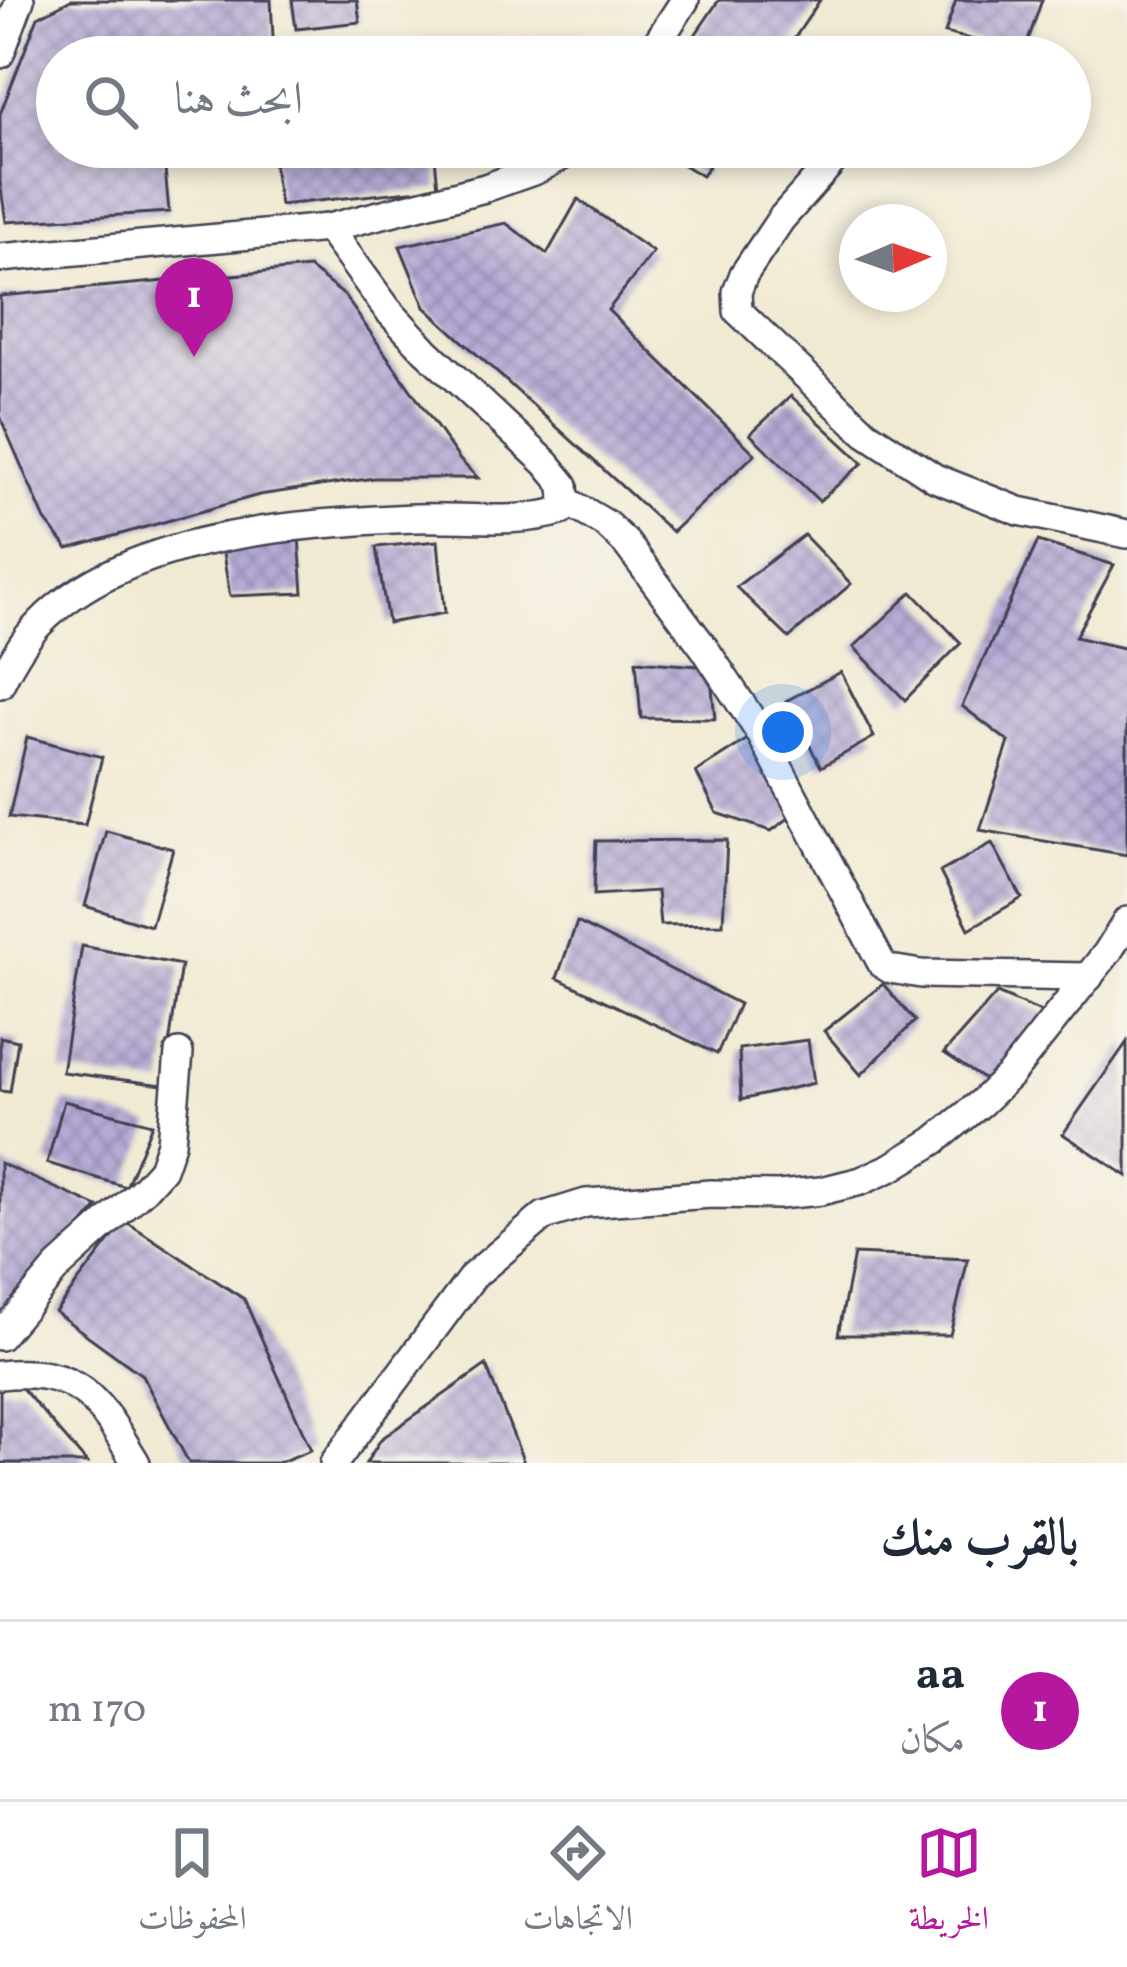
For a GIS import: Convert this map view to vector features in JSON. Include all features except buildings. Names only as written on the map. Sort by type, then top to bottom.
[{"type":"street","points":[[0,53],[20,0]]},
{"type":"street","points":[[662,36],[685,0]]},
{"type":"street","points":[[0,259],[328,228],[485,188],[541,168]]},
{"type":"street","points":[[826,168],[781,219],[744,274],[737,292],[738,311],[866,433],[935,478],[1019,511],[1127,534]]},
{"type":"street","points":[[0,684],[24,641],[73,595],[122,567],[166,552],[210,539],[317,526],[561,511],[566,500],[564,485],[546,463],[413,338],[328,228]]},
{"type":"street","points":[[566,500],[606,524],[626,543],[705,650],[761,734],[882,964],[921,974],[1089,977]]},
{"type":"street","points":[[334,1463],[473,1276],[544,1216],[586,1203],[820,1191],[892,1167],[934,1141],[1010,1075],[1089,977],[1127,921]]},
{"type":"street","points":[[0,1336],[58,1267],[161,1168],[171,1143],[179,1052]]},
{"type":"street","points":[[0,1376],[49,1377],[91,1396],[136,1463]]},
{"type":"place","name":"aa","points":[[194,357]]}]
